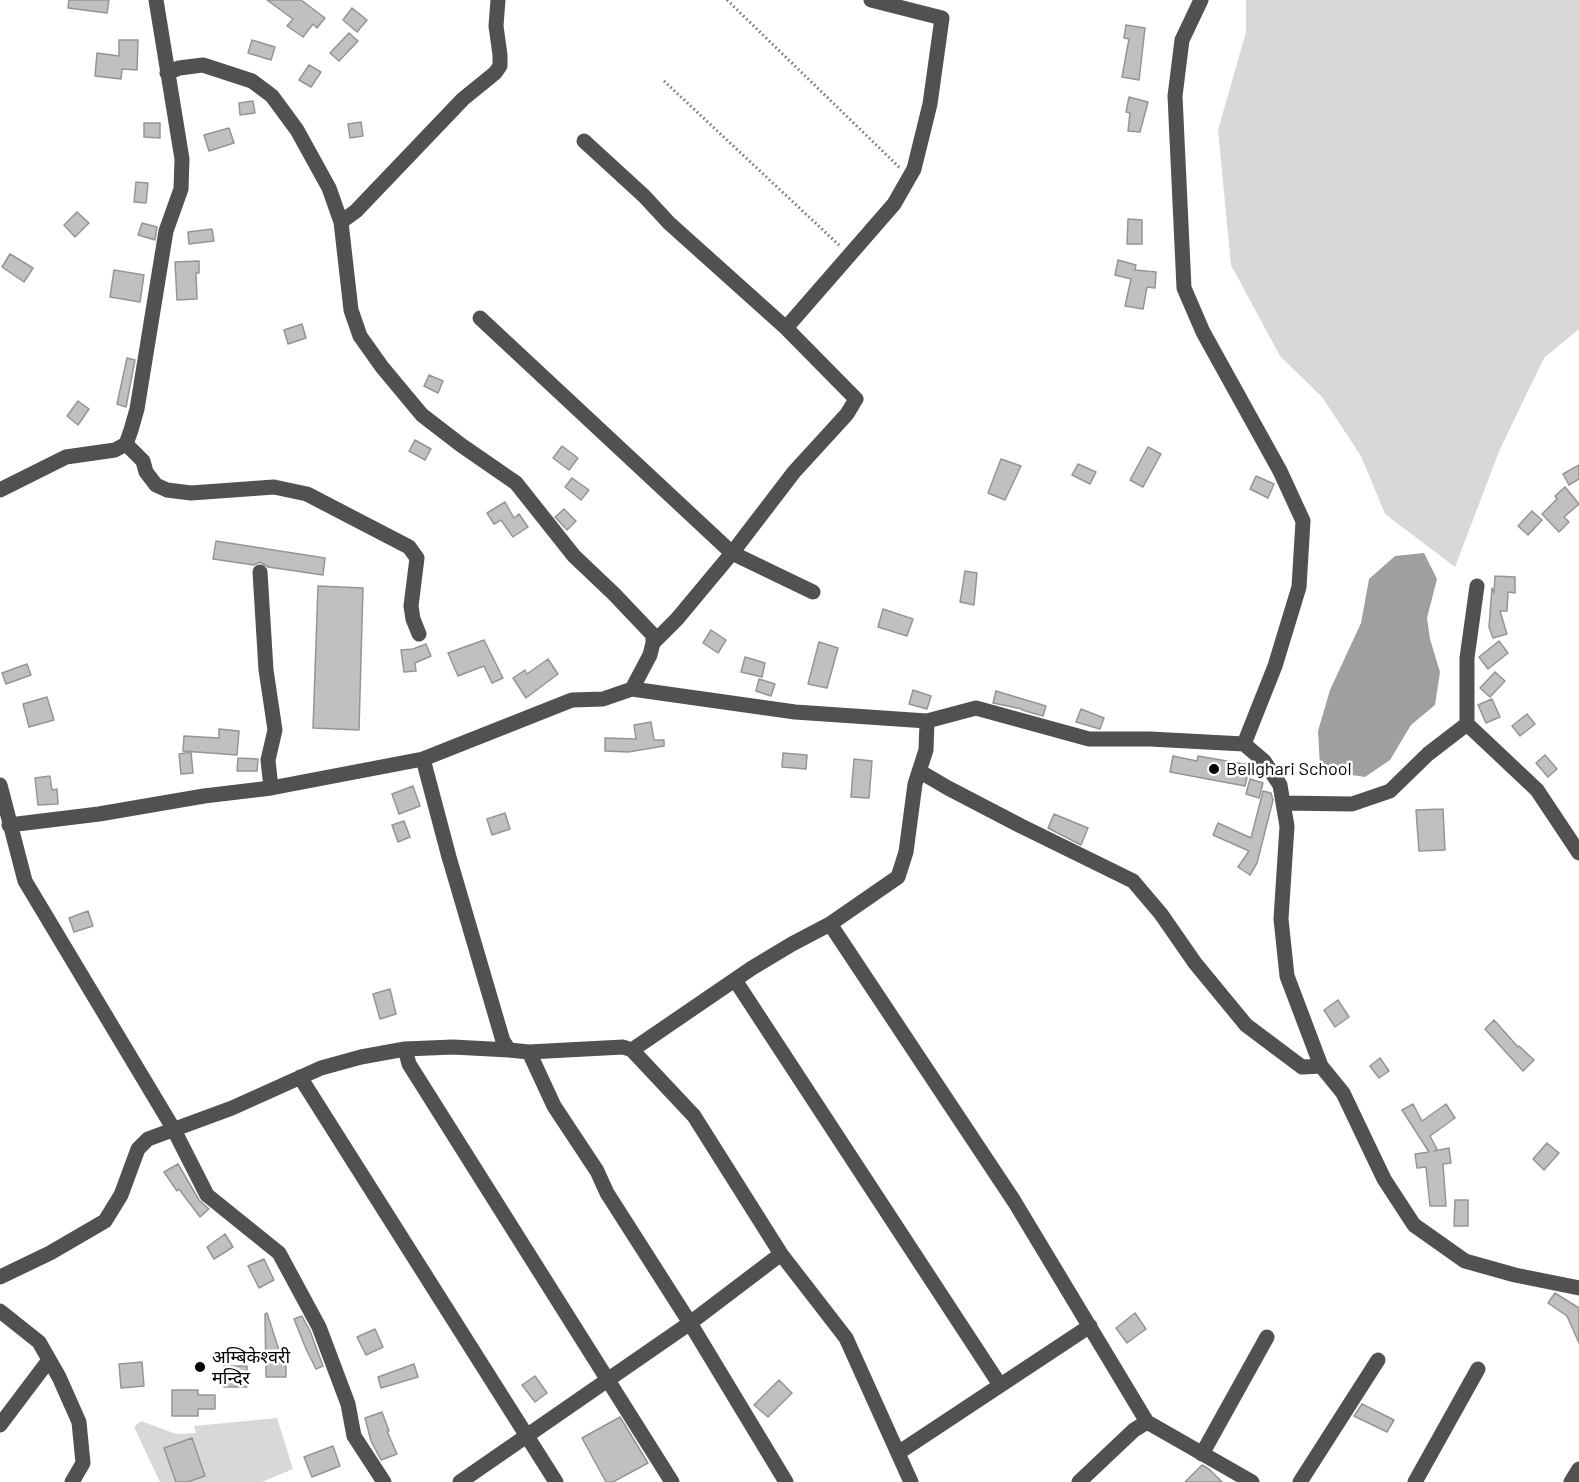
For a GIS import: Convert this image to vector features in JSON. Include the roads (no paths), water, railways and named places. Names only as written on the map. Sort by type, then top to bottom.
[{"type":"street","points":[[0,490],[66,457],[115,450],[126,444],[137,409],[166,231],[181,189],[182,159],[156,0]]},
{"type":"street","points":[[341,222],[356,211],[463,99],[495,73],[500,66],[496,26],[498,0]]},
{"type":"street","points":[[786,328],[894,204],[914,169],[930,104],[942,18],[871,0]]},
{"type":"street","points":[[1201,0],[1182,40],[1175,96],[1184,288],[1203,332],[1280,471],[1303,521],[1299,586],[1275,666],[1244,744]]},
{"type":"street","points":[[167,73],[179,68],[203,65],[252,81],[272,96],[297,130],[329,188],[341,222],[351,310],[360,336],[382,367],[422,415],[516,483],[574,556],[653,635],[650,655],[632,689]]},
{"type":"street","points":[[584,141],[644,196],[669,223],[786,328],[856,399],[847,414],[794,472],[732,553],[653,643]]},
{"type":"street","points":[[480,318],[732,553],[813,592]]},
{"type":"street","points":[[126,444],[143,461],[146,472],[156,485],[167,490],[191,493],[233,488],[274,487],[306,494],[409,547],[417,558],[411,606],[419,634]]},
{"type":"street","points":[[260,572],[266,670],[275,730],[268,760],[271,788]]},
{"type":"street","points":[[1477,586],[1467,658],[1467,724],[1537,790],[1579,853]]},
{"type":"street","points":[[9,825],[99,814],[204,795],[271,788],[423,759],[572,700],[603,699],[632,689],[795,712],[927,721],[976,708],[1089,739],[1150,739],[1244,744],[1264,761],[1280,785],[1287,826],[1281,919],[1287,976],[1321,1066],[1343,1093],[1384,1179],[1414,1225],[1465,1261],[1515,1275],[1579,1287]]},
{"type":"street","points":[[632,1050],[735,980],[792,944],[830,924],[898,877],[906,852],[915,784],[926,750],[927,721]]},
{"type":"street","points":[[1283,802],[1352,804],[1390,791],[1428,754],[1467,724]]},
{"type":"street","points":[[423,759],[449,858],[503,1041],[509,1050]]},
{"type":"street","points":[[919,771],[1011,821],[1133,881],[1161,914],[1195,963],[1246,1025],[1302,1067],[1321,1066]]},
{"type":"street","points":[[0,785],[25,881],[173,1128],[207,1195],[279,1254],[319,1328],[348,1404],[354,1436],[384,1482]]},
{"type":"street","points":[[830,924],[1014,1201],[1147,1422],[1252,1482]]},
{"type":"street","points":[[735,980],[1000,1385]]},
{"type":"street","points":[[0,1277],[50,1253],[105,1221],[121,1195],[138,1149],[148,1139],[232,1108],[300,1077],[361,1056],[405,1049],[453,1047],[529,1052],[623,1047],[632,1050],[694,1116],[781,1254],[846,1338],[911,1482]]},
{"type":"street","points":[[405,1049],[409,1064],[672,1482]]},
{"type":"street","points":[[529,1052],[554,1106],[597,1171],[608,1193],[786,1482]]},
{"type":"street","points":[[300,1077],[556,1482]]},
{"type":"street","points":[[460,1482],[690,1323],[781,1254]]},
{"type":"street","points":[[0,1311],[39,1342],[59,1377],[79,1422],[83,1463],[72,1482]]},
{"type":"street","points":[[898,1453],[1090,1326]]},
{"type":"street","points":[[1202,1454],[1267,1337]]},
{"type":"street","points":[[0,1425],[49,1360]]},
{"type":"street","points":[[1300,1482],[1378,1360]]},
{"type":"street","points":[[1415,1482],[1478,1369]]},
{"type":"street","points":[[1079,1482],[1134,1430],[1147,1422]]},
{"type":"street","points":[[1571,1482],[1579,1469]]},
{"type":"place","name":"Bellghari School","points":[[1214,769]]},
{"type":"place","name":"अम्बिकेश्‍वरी मन्दिर","points":[[200,1367]]}]
